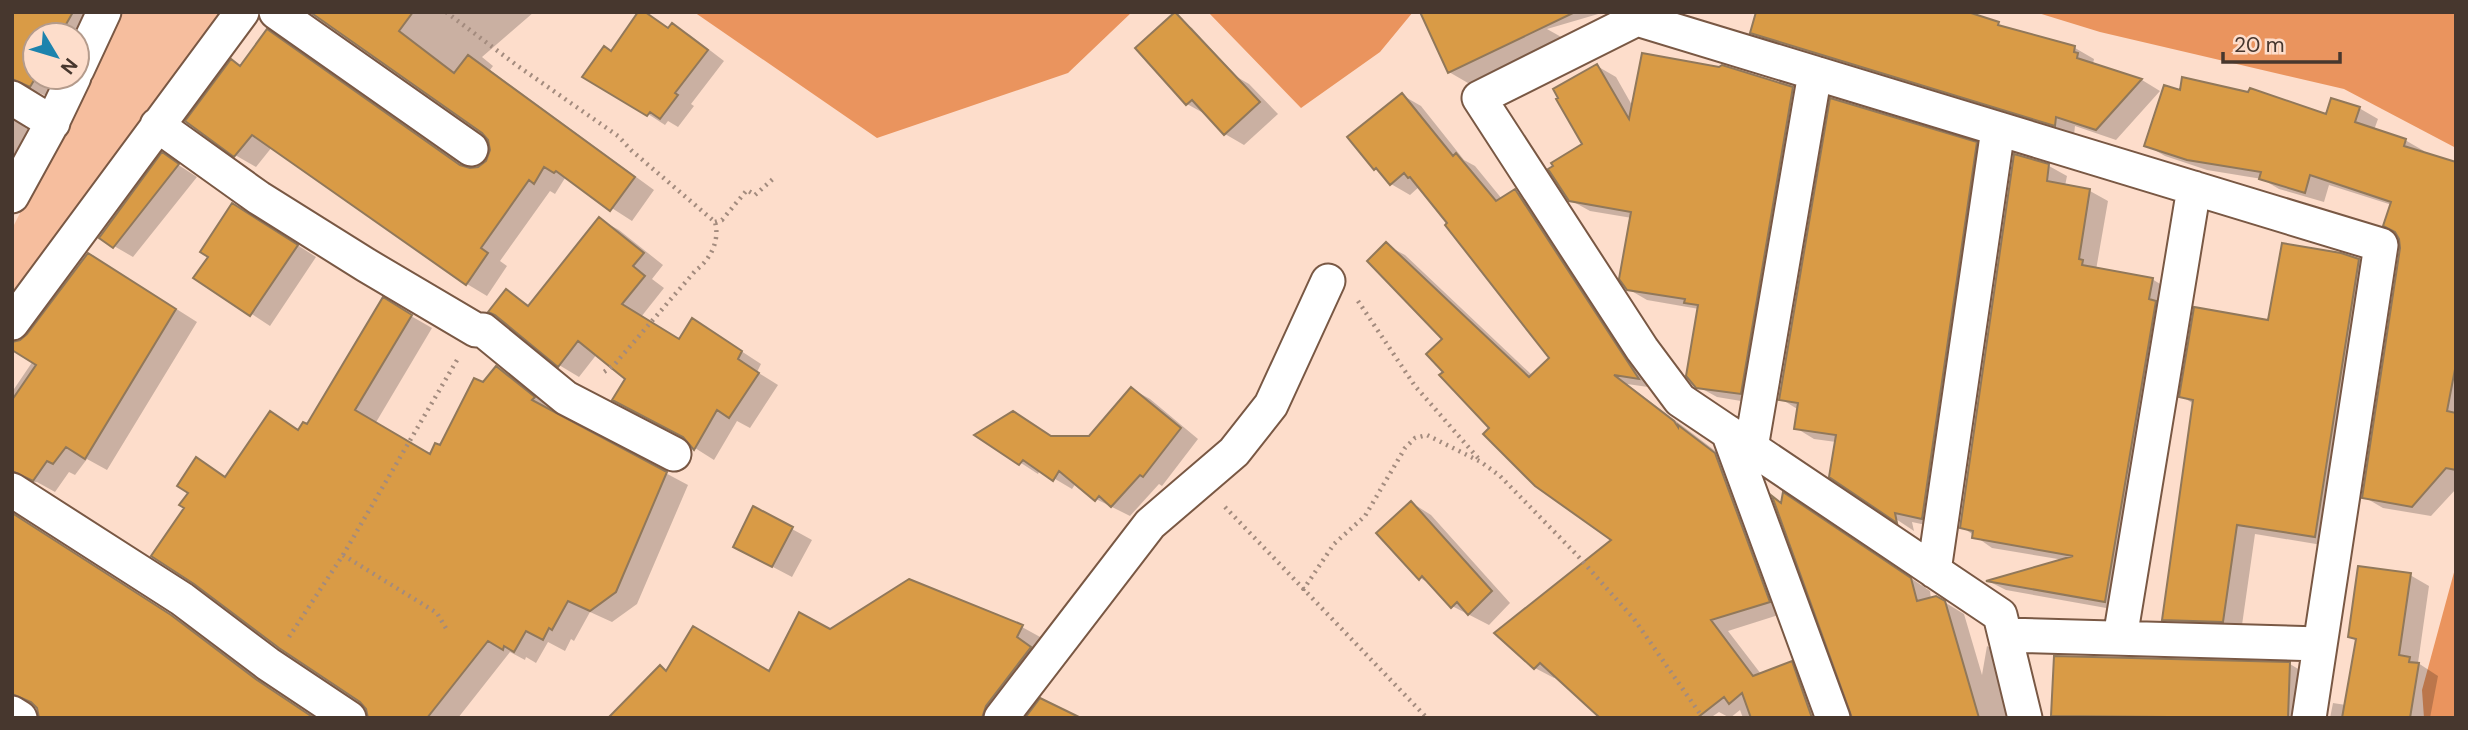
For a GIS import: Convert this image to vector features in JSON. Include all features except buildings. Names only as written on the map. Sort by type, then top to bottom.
[{"type":"street","points":[[91,40],[104,12]]},
{"type":"street","points":[[12,323],[242,12]]},
{"type":"street","points":[[276,12],[401,85],[471,149]]},
{"type":"street","points":[[2025,718],[2000,615],[1680,400],[1642,349],[1479,97],[1637,19],[2381,245],[2309,718]]},
{"type":"street","points":[[1815,74],[1739,440],[1833,718]]},
{"type":"street","points":[[12,196],[68,91]]},
{"type":"street","points":[[12,98],[53,123]]},
{"type":"street","points":[[157,125],[259,198],[476,330],[483,330],[566,398],[674,454]]},
{"type":"street","points":[[1934,570],[1998,129]]},
{"type":"street","points":[[2120,638],[2194,188]]},
{"type":"street","points":[[1001,718],[1150,524],[1234,452],[1271,405],[1328,281]]},
{"type":"street","points":[[12,490],[182,599],[273,667],[349,718]]},
{"type":"street","points":[[2005,635],[2320,644]]},
{"type":"street","points":[[12,713],[20,718]]},
{"type":"path","points":[[446,12],[618,136],[715,222],[713,249],[706,263],[696,270],[614,365],[566,398]]},
{"type":"path","points":[[715,222],[722,220],[747,190],[755,195],[774,178]]},
{"type":"path","points":[[1328,281],[1357,300],[1415,386],[1481,461],[1500,476],[1576,554],[1634,619],[1703,718]]},
{"type":"path","points":[[273,667],[283,646],[343,555],[476,330]]},
{"type":"path","points":[[1303,590],[1334,544],[1365,516],[1405,448],[1415,438],[1427,435],[1481,461]]},
{"type":"path","points":[[1200,481],[1427,718]]},
{"type":"path","points":[[343,555],[437,613],[447,630]]},
{"type":"shaded area","points":[[120,12],[229,12],[12,305],[12,229],[81,91],[91,91],[91,70]]},
{"type":"shaded area","points":[[694,12],[1132,12],[1068,73],[877,138]]},
{"type":"shaded area","points":[[1208,12],[1413,12],[1380,52],[1301,108]]},
{"type":"shaded area","points":[[2035,12],[2456,12],[2456,148],[2344,89],[2100,32]]},
{"type":"shaded area","points":[[2456,565],[2456,718],[2424,718],[2422,690]]}]
